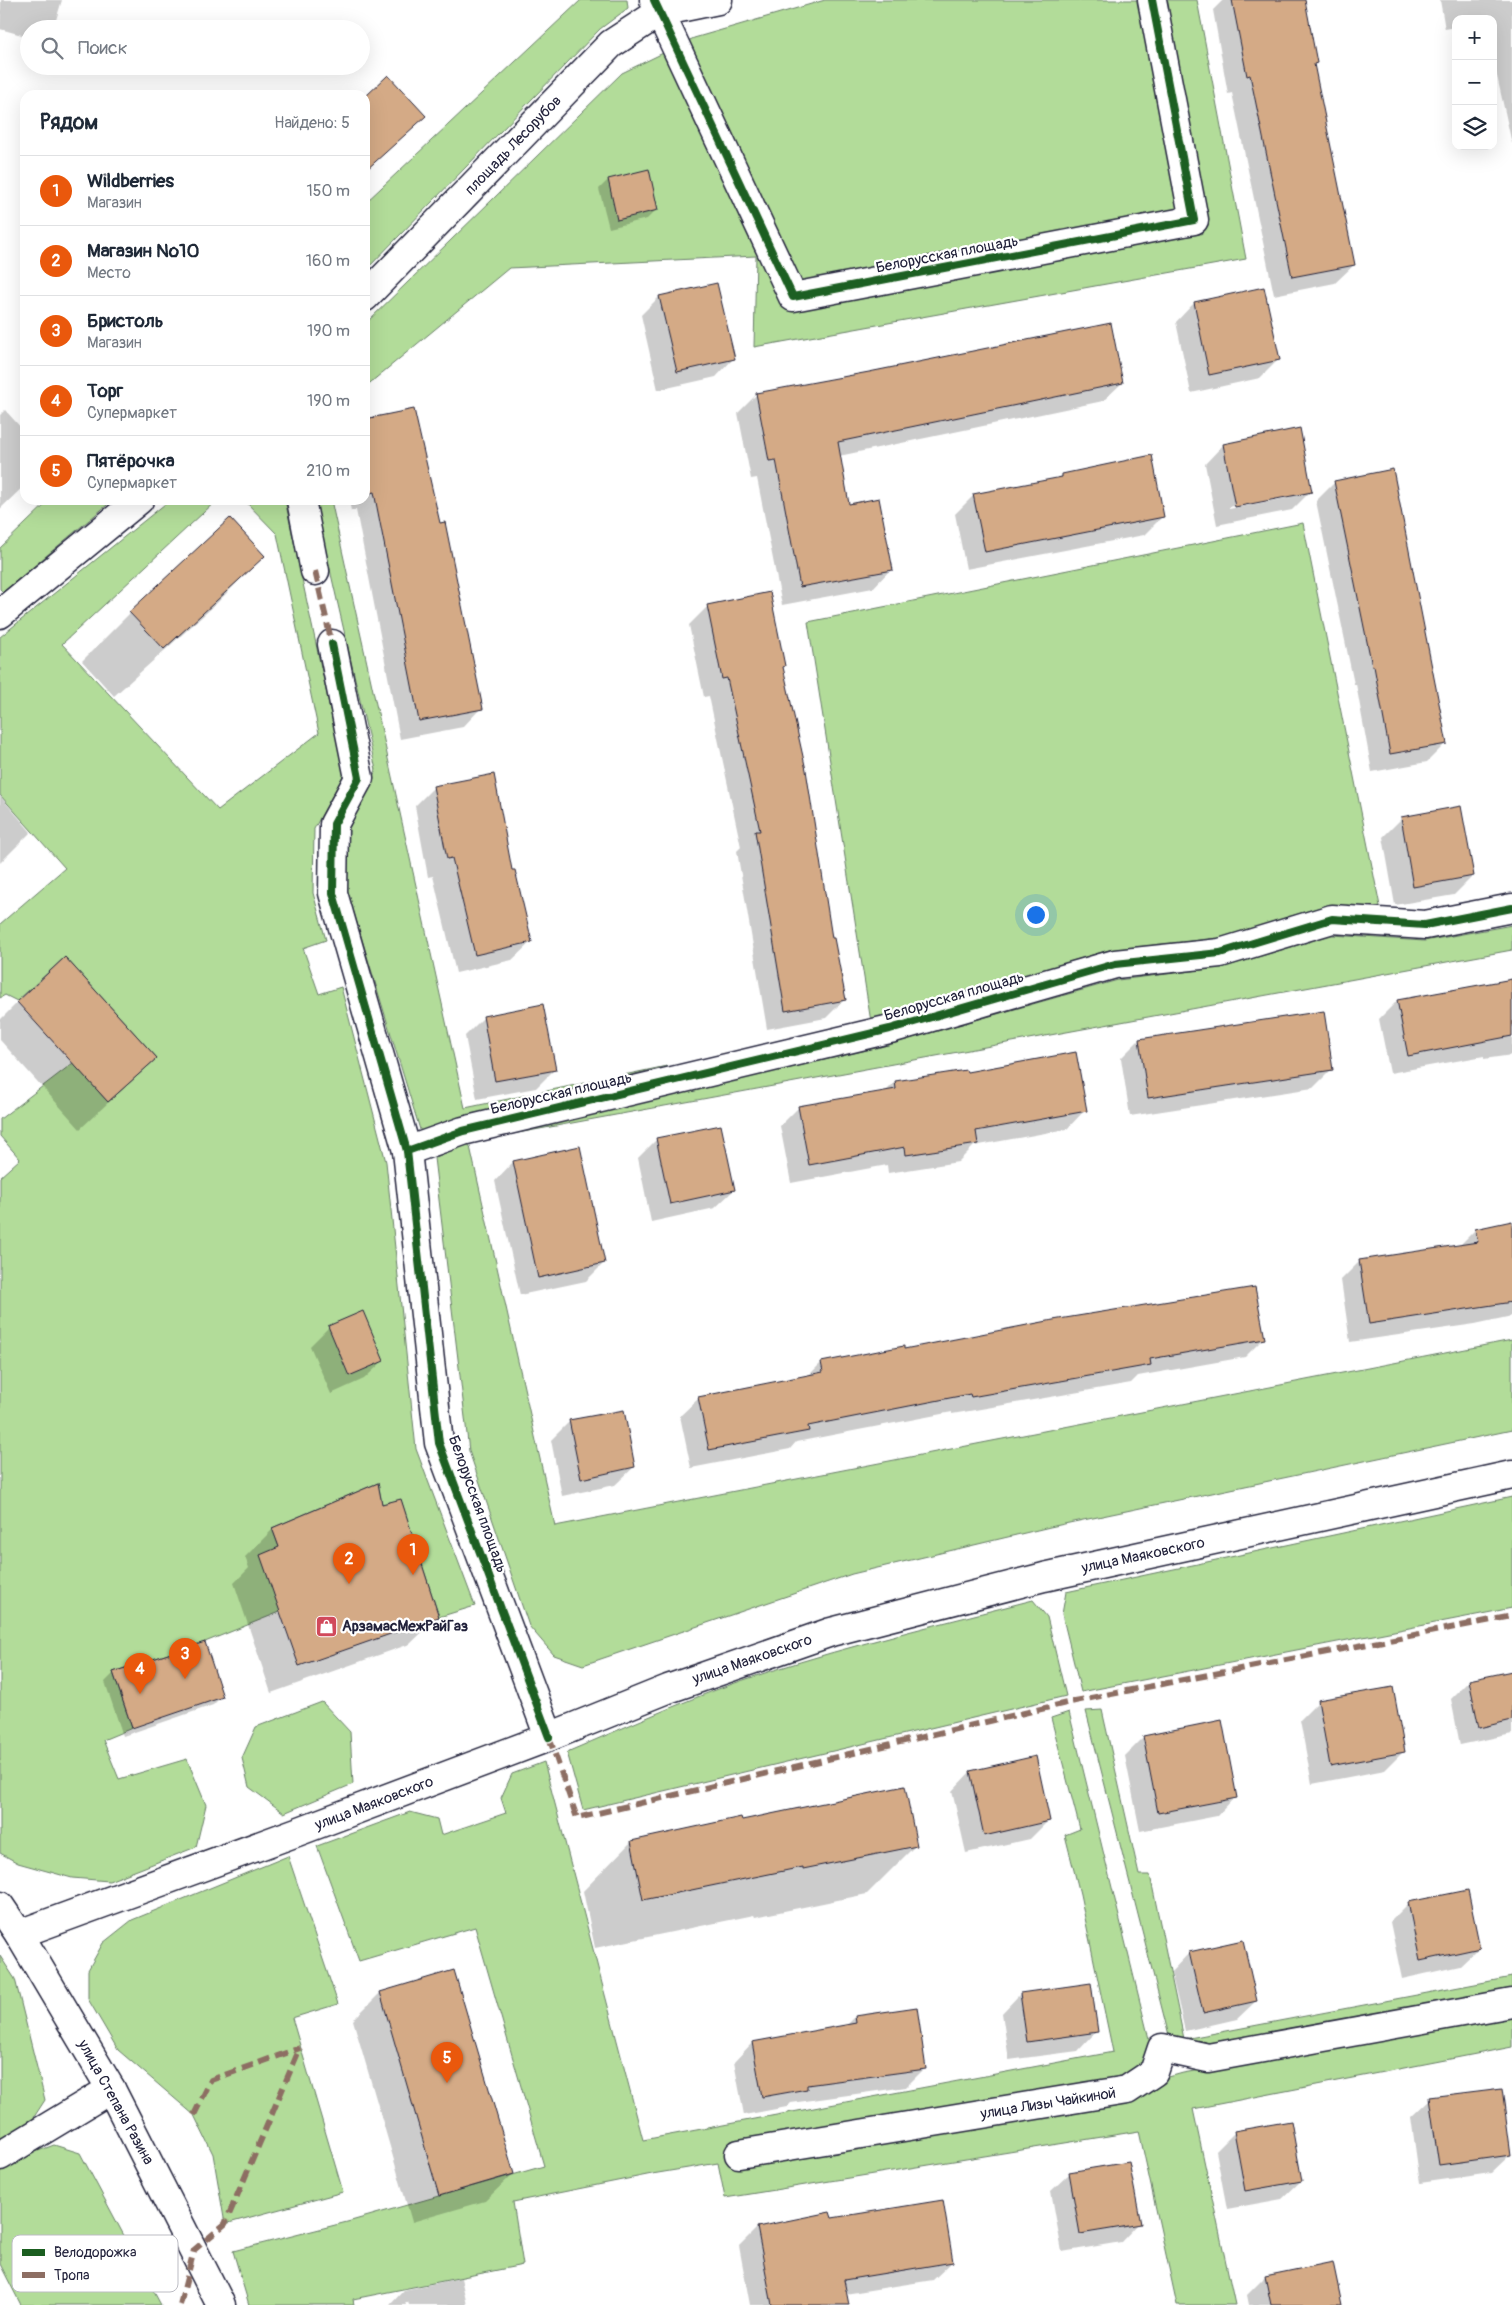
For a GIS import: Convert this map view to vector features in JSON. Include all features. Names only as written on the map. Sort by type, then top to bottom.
[{"type":"street","points":[[657,6],[718,0]]},
{"type":"street","name":"Белорусская площадь","points":[[657,6],[793,297],[1194,220],[1152,0]]},
{"type":"street","name":"площадь Лесорубов","points":[[370,292],[611,44],[657,6]]},
{"type":"street","points":[[0,614],[133,505]]},
{"type":"street","points":[[302,505],[315,571]]},
{"type":"street","name":"Белорусская площадь","points":[[332,644],[359,778],[334,824],[333,893],[407,1151],[439,1443],[549,1737]]},
{"type":"street","name":"Белорусская площадь","points":[[407,1151],[463,1131],[890,1029],[1115,964],[1220,953],[1332,919],[1425,925],[1512,908]]},
{"type":"street","name":"улица Маяковского","points":[[19,1934],[549,1737],[668,1689],[831,1632],[1044,1577],[1512,1475]]},
{"type":"street","name":"улица Степана Разина","points":[[0,1906],[19,1934],[111,2089],[221,2305]]},
{"type":"street","name":"улица Лизы Чайкиной","points":[[739,2154],[1127,2090],[1154,2072],[1162,2048],[1208,2058],[1512,2003]]},
{"type":"street","points":[[0,2156],[111,2089]]},
{"type":"green space","points":[[581,0],[627,0],[628,8],[600,29],[370,266],[370,198]]},
{"type":"green space","points":[[825,0],[1197,0],[1246,259],[754,347],[756,256],[509,268],[370,383],[370,319],[622,73],[694,38]]},
{"type":"green space","points":[[45,505],[107,505],[3,592],[0,589],[0,548]]},
{"type":"green space","points":[[164,505],[212,505],[62,644],[218,810],[319,733],[277,534],[249,505],[286,505],[344,774],[314,829],[313,893],[326,940],[303,948],[319,994],[341,987],[386,1162],[416,1449],[475,1606],[439,1617],[401,1500],[382,1504],[378,1483],[272,1528],[279,1547],[280,1612],[205,1642],[113,1672],[132,1728],[103,1740],[119,1779],[187,1759],[206,1805],[196,1847],[109,1881],[72,1878],[18,1863],[0,1853],[0,1177],[20,1159],[0,1136],[0,1119],[73,1063],[108,1102],[157,1058],[65,957],[17,1001],[5,995],[0,998],[0,924],[65,868],[0,795],[0,637]]},
{"type":"green space","points":[[315,505],[332,505],[465,1108],[667,1066],[459,1118],[421,1133],[346,887],[349,828],[376,770]]},
{"type":"green space","points":[[1303,523],[1381,911],[1318,908],[1220,938],[1109,950],[871,1022],[808,622]]},
{"type":"green space","points":[[1512,925],[1512,950],[469,1142],[880,1047],[1118,980],[1224,967],[1332,935],[1424,941]]},
{"type":"green space","points":[[469,1142],[555,1526],[1512,1340],[1512,1430],[1050,1527],[852,1574],[583,1665],[554,1655],[529,1626],[469,1451],[434,1158]]},
{"type":"green space","points":[[1512,1497],[1512,1608],[1081,1692],[1062,1614],[1066,1592]]},
{"type":"green space","points":[[1033,1600],[1047,1617],[1066,1696],[583,1810],[567,1752],[692,1699],[743,1680],[867,1643]]},
{"type":"green space","points":[[322,1702],[350,1732],[353,1784],[284,1813],[249,1787],[242,1758],[256,1727]]},
{"type":"green space","points":[[1102,1710],[1139,1875],[1150,1875],[1184,2039],[1512,1977],[1512,1994],[1208,2049],[1170,2040],[1086,1711]]},
{"type":"green space","points":[[1069,1712],[1150,2043],[1165,2078],[1183,2073],[1512,2014],[1512,2047],[1193,2109],[1235,2305],[1177,2305],[1139,2131],[725,2198],[718,2163],[652,2174],[513,2202],[523,2265],[353,2299],[354,2305],[249,2305],[233,2251],[351,2221],[544,2166],[475,1927],[359,1961],[317,1846],[410,1812],[437,1819],[441,1835],[506,1813],[501,1798],[512,1774],[544,1762],[643,2140],[1113,2052],[1080,1894],[1065,1835],[1080,1829],[1051,1718]]},
{"type":"green space","points":[[288,1856],[338,2004],[292,2018],[343,2192],[225,2224],[213,2154],[194,2115],[118,2050],[88,1999],[88,1970],[103,1943],[132,1920]]},
{"type":"green space","points":[[0,1956],[15,1979],[45,2100],[32,2120],[0,2143]]},
{"type":"green space","points":[[54,2145],[80,2153],[124,2235],[12,2235],[12,2287],[0,2264],[0,2171],[30,2154]]},
{"type":"green space","points":[[14,2292],[154,2292],[161,2305],[21,2305]]},
{"type":"building","points":[[1232,0],[1305,0],[1317,63],[1314,64],[1355,265],[1292,277],[1250,75],[1247,76]]},
{"type":"building","points":[[388,75],[426,116],[370,166],[370,92]]},
{"type":"building","points":[[649,169],[658,210],[617,220],[608,179]]},
{"type":"building","points":[[717,283],[735,359],[677,372],[659,296]]},
{"type":"building","points":[[1264,287],[1280,360],[1209,375],[1194,302]]},
{"type":"building","points":[[1111,323],[1123,383],[838,442],[849,504],[879,498],[893,570],[800,587],[776,460],[769,461],[756,393]]},
{"type":"building","points":[[414,409],[440,523],[445,522],[483,709],[419,721],[374,492],[370,493],[370,418]]},
{"type":"building","points":[[1300,428],[1312,492],[1235,507],[1223,444]]},
{"type":"building","points":[[1152,455],[1164,517],[985,552],[973,494],[1062,477],[1062,474]]},
{"type":"building","points":[[1393,469],[1447,744],[1390,754],[1374,666],[1372,666],[1334,481]]},
{"type":"building","points":[[230,518],[265,556],[164,649],[129,612]]},
{"type":"building","points":[[770,592],[785,666],[783,667],[806,770],[832,938],[834,938],[846,1000],[785,1011],[755,831],[760,831],[727,678],[722,679],[707,605]]},
{"type":"building","points":[[494,774],[512,870],[515,870],[532,942],[475,955],[452,858],[447,859],[433,786]]},
{"type":"building","points":[[1461,806],[1474,876],[1413,887],[1401,817]]},
{"type":"building","points":[[65,957],[157,1058],[108,1102],[17,1002]]},
{"type":"building","points":[[1512,979],[1512,1036],[1408,1056],[1397,1000]]},
{"type":"building","points":[[543,1004],[556,1070],[495,1081],[483,1016]]},
{"type":"building","points":[[1324,1011],[1333,1070],[1148,1098],[1139,1039]]},
{"type":"building","points":[[1076,1052],[1087,1111],[976,1131],[978,1144],[906,1155],[905,1147],[809,1165],[798,1106],[896,1089],[895,1081],[966,1070],[967,1072]]},
{"type":"building","points":[[721,1125],[735,1190],[670,1204],[656,1138]]},
{"type":"building","points":[[580,1146],[605,1263],[538,1278],[513,1161]]},
{"type":"building","points":[[1512,1221],[1512,1302],[1369,1324],[1359,1260],[1478,1242],[1475,1229]]},
{"type":"building","points":[[1255,1287],[1265,1339],[1150,1359],[1151,1365],[971,1397],[970,1394],[808,1426],[809,1431],[709,1450],[698,1397],[823,1372],[821,1362],[904,1346],[904,1349],[1053,1320]]},
{"type":"building","points":[[363,1311],[384,1361],[349,1376],[328,1326]]},
{"type":"building","points":[[624,1410],[635,1467],[581,1479],[569,1420]]},
{"type":"building","points":[[378,1483],[382,1504],[401,1499],[439,1617],[299,1666],[260,1555],[279,1547],[272,1528]]},
{"type":"building","points":[[205,1642],[223,1697],[132,1728],[113,1672]]},
{"type":"building","points":[[1512,1671],[1512,1720],[1479,1728],[1469,1680]]},
{"type":"building","points":[[1393,1687],[1405,1752],[1330,1766],[1318,1700]]},
{"type":"building","points":[[1222,1720],[1237,1798],[1158,1813],[1143,1736]]},
{"type":"building","points":[[1036,1756],[1050,1821],[984,1836],[970,1771]]},
{"type":"building","points":[[905,1786],[917,1846],[643,1900],[631,1841],[741,1817],[742,1820]]},
{"type":"building","points":[[1468,1890],[1480,1948],[1420,1961],[1408,1902]]},
{"type":"building","points":[[1243,1940],[1257,2001],[1203,2013],[1189,1952]]},
{"type":"building","points":[[454,1970],[514,2174],[439,2196],[380,1992]]},
{"type":"building","points":[[1091,1983],[1098,2032],[1027,2042],[1020,1993]]},
{"type":"building","points":[[917,2007],[926,2069],[807,2085],[807,2089],[762,2097],[752,2042],[856,2023],[855,2016]]},
{"type":"building","points":[[1502,2088],[1511,2155],[1439,2165],[1429,2097]]},
{"type":"building","points":[[1291,2121],[1302,2181],[1245,2191],[1234,2131]]},
{"type":"building","points":[[1129,2162],[1141,2224],[1080,2234],[1069,2172]]},
{"type":"building","points":[[943,2200],[953,2262],[844,2280],[849,2305],[772,2305],[757,2227],[830,2212],[832,2218]]},
{"type":"building","points":[[1333,2262],[1342,2305],[1271,2305],[1265,2276]]},
{"type":"marked path","points":[[315,571],[332,644]]},
{"type":"marked path","points":[[549,1737],[577,1818],[1075,1701],[1512,1616]]},
{"type":"marked path","points":[[194,2115],[211,2080],[300,2048]]},
{"type":"marked path","points":[[180,2305],[194,2250],[225,2224],[300,2048]]},
{"type":"cycle path","points":[[654,0],[793,297],[1194,220],[1152,0]]},
{"type":"cycle path","points":[[332,644],[359,778],[334,824],[333,893],[407,1151],[439,1443],[549,1737]]},
{"type":"cycle path","points":[[407,1151],[463,1131],[890,1029],[1115,964],[1220,953],[1332,919],[1425,925],[1512,908]]},
{"type":"place","name":"Wildberries","points":[[413,1575]]},
{"type":"place","name":"Магазин №10","points":[[349,1584]]},
{"type":"place","name":"АрзамасМежРайГаз","points":[[326,1626]]},
{"type":"place","name":"Бристоль","points":[[185,1679]]},
{"type":"place","name":"Торг","points":[[140,1694]]},
{"type":"place","name":"Пятёрочка","points":[[447,2083]]}]
